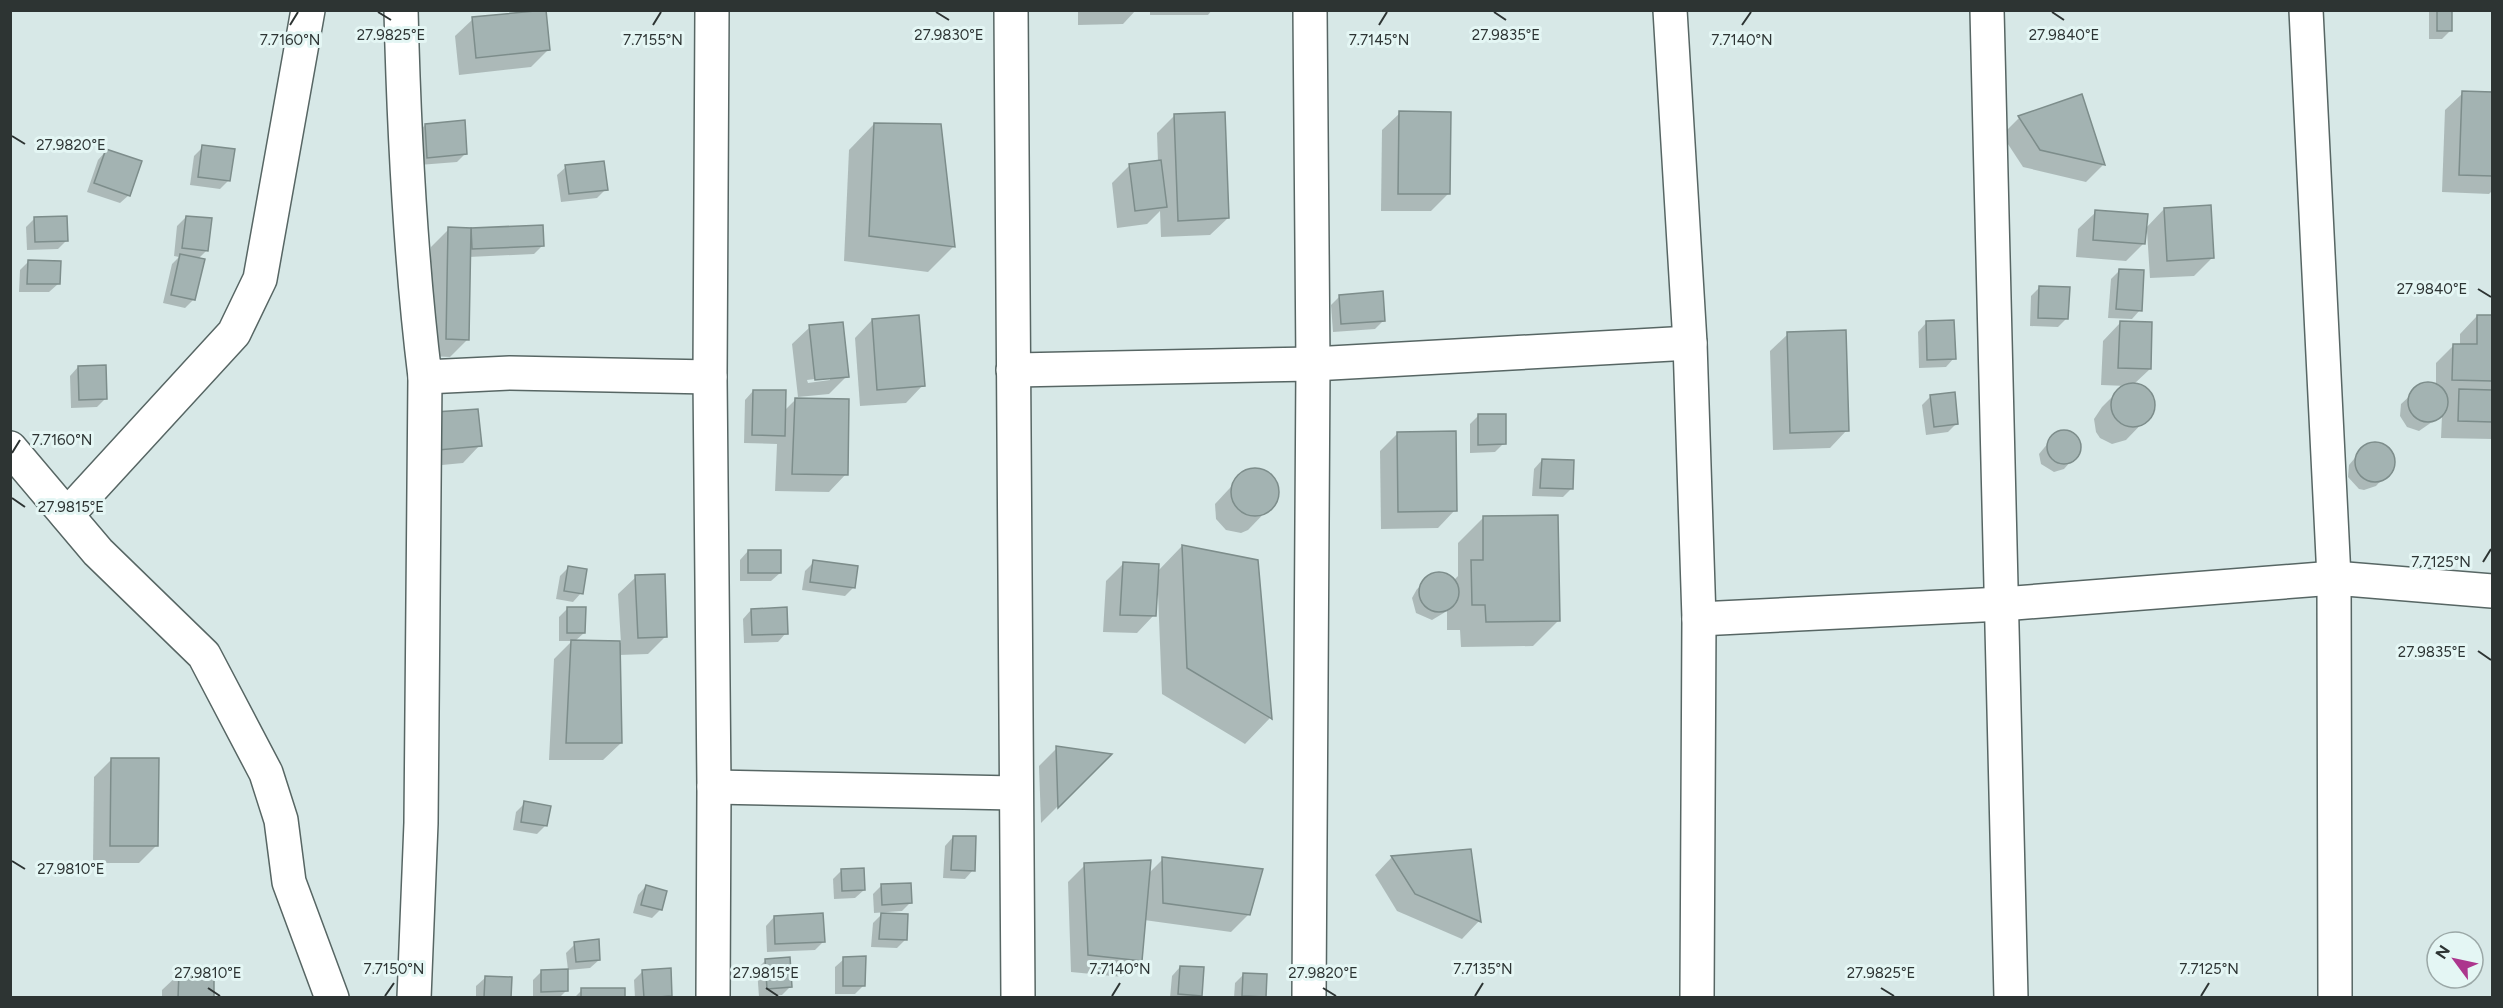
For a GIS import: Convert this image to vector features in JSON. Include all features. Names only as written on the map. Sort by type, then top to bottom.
[{"type":"street","points":[[67,515],[234,333],[260,279],[308,10]]},
{"type":"street","points":[[401,10],[407,199],[413,280],[425,377],[422,823],[414,998]]},
{"type":"street","points":[[712,10],[710,376],[714,787],[713,998]]},
{"type":"street","points":[[1011,10],[1018,998]]},
{"type":"street","points":[[1309,998],[1312,364],[1310,10]]},
{"type":"street","points":[[1670,10],[1690,343],[1699,619],[1697,998]]},
{"type":"street","points":[[1987,10],[2011,998]]},
{"type":"street","points":[[2306,10],[2334,578],[2335,998]]},
{"type":"street","points":[[1013,370],[1312,364],[1690,343]]},
{"type":"street","points":[[425,377],[510,373],[710,376]]},
{"type":"street","points":[[10,448],[98,552],[204,655],[266,773],[281,820],[289,882],[332,998]]},
{"type":"street","points":[[1699,619],[2002,604],[2334,578],[2493,591]]},
{"type":"street","points":[[714,787],[1015,793]]},
{"type":"building","points":[[546,10],[550,50],[476,58],[472,17]]},
{"type":"building","points":[[2437,10],[2452,10],[2452,31],[2437,31]]},
{"type":"building","points":[[2462,91],[2492,92],[2492,176],[2459,175]]},
{"type":"building","points":[[2082,94],[2105,165],[2040,150],[2018,116]]},
{"type":"building","points":[[1399,111],[1451,112],[1450,194],[1398,194]]},
{"type":"building","points":[[1225,112],[1229,218],[1178,221],[1174,114]]},
{"type":"building","points":[[465,120],[467,154],[427,158],[425,124]]},
{"type":"building","points":[[874,123],[941,124],[955,247],[869,236]]},
{"type":"building","points":[[202,145],[235,149],[230,181],[198,177]]},
{"type":"building","points":[[106,149],[142,161],[130,196],[94,183]]},
{"type":"building","points":[[1161,160],[1167,207],[1135,211],[1129,164]]},
{"type":"building","points":[[604,161],[608,190],[569,194],[565,165]]},
{"type":"building","points":[[2211,205],[2214,258],[2167,261],[2164,208]]},
{"type":"building","points":[[2095,210],[2148,214],[2145,244],[2093,240]]},
{"type":"building","points":[[67,216],[68,241],[35,242],[34,217]]},
{"type":"building","points":[[186,216],[212,218],[208,251],[182,248]]},
{"type":"building","points":[[543,225],[544,246],[472,249],[471,228]]},
{"type":"building","points":[[448,227],[471,228],[469,340],[446,339]]},
{"type":"building","points":[[180,254],[205,259],[195,300],[171,295]]},
{"type":"building","points":[[28,260],[61,261],[60,284],[27,284]]},
{"type":"building","points":[[2119,269],[2144,270],[2142,311],[2116,309]]},
{"type":"building","points":[[2039,286],[2070,287],[2068,319],[2038,318]]},
{"type":"building","points":[[1383,291],[1385,321],[1341,324],[1339,295]]},
{"type":"building","points":[[919,315],[925,386],[877,390],[872,319]]},
{"type":"building","points":[[2477,315],[2492,315],[2492,381],[2452,380],[2453,344],[2477,344]]},
{"type":"building","points":[[1954,320],[1956,359],[1927,360],[1926,321]]},
{"type":"building","points":[[2120,321],[2152,322],[2151,369],[2118,368]]},
{"type":"building","points":[[843,322],[849,377],[815,380],[809,325]]},
{"type":"building","points":[[1846,330],[1849,431],[1790,433],[1787,332]]},
{"type":"building","points":[[106,365],[107,399],[79,400],[78,366]]},
{"type":"building","points":[[2428,382],[2436,383],[2442,388],[2447,394],[2447,410],[2442,416],[2436,421],[2428,422],[2420,421],[2414,416],[2409,410],[2408,402],[2409,394],[2414,388],[2420,383]]},
{"type":"building","points":[[2133,383],[2149,389],[2155,405],[2149,421],[2133,427],[2117,421],[2111,405],[2117,389]]},
{"type":"building","points":[[2459,389],[2492,390],[2492,422],[2458,421]]},
{"type":"building","points":[[753,390],[786,390],[785,436],[752,435]]},
{"type":"building","points":[[1955,392],[1958,424],[1934,427],[1930,395]]},
{"type":"building","points":[[795,398],[849,399],[848,475],[792,474]]},
{"type":"building","points":[[478,409],[482,446],[438,450],[435,412]]},
{"type":"building","points":[[1478,414],[1506,414],[1506,444],[1478,445]]},
{"type":"building","points":[[2064,430],[2076,435],[2081,447],[2076,459],[2064,464],[2052,459],[2047,447],[2052,435]]},
{"type":"building","points":[[1456,431],[1457,511],[1398,512],[1397,432]]},
{"type":"building","points":[[2375,442],[2389,448],[2395,462],[2389,476],[2375,482],[2361,476],[2355,462],[2361,448]]},
{"type":"building","points":[[1542,459],[1574,460],[1573,489],[1540,488]]},
{"type":"building","points":[[1255,468],[1272,475],[1279,492],[1272,509],[1255,516],[1238,509],[1231,492],[1238,475]]},
{"type":"building","points":[[1558,515],[1560,621],[1486,622],[1485,605],[1472,605],[1471,560],[1483,560],[1483,516]]},
{"type":"building","points":[[1182,545],[1258,560],[1272,719],[1187,668]]},
{"type":"building","points":[[748,550],[781,550],[781,573],[748,573]]},
{"type":"building","points":[[813,560],[858,566],[855,588],[810,582]]},
{"type":"building","points":[[1123,562],[1159,564],[1156,616],[1120,615]]},
{"type":"building","points":[[568,566],[587,569],[583,594],[564,591]]},
{"type":"building","points":[[1439,572],[1453,578],[1459,592],[1453,606],[1439,612],[1425,606],[1419,592],[1425,578]]},
{"type":"building","points":[[665,574],[667,637],[638,638],[635,575]]},
{"type":"building","points":[[567,607],[586,607],[585,633],[567,633]]},
{"type":"building","points":[[787,607],[788,634],[752,635],[751,609]]},
{"type":"building","points":[[571,640],[620,641],[622,743],[566,743]]},
{"type":"building","points":[[1056,746],[1112,754],[1058,808]]},
{"type":"building","points":[[111,758],[159,758],[158,846],[110,846]]},
{"type":"building","points":[[524,801],[551,806],[547,826],[521,822]]},
{"type":"building","points":[[953,836],[976,836],[975,871],[951,870]]},
{"type":"building","points":[[1471,849],[1481,922],[1415,894],[1391,856]]},
{"type":"building","points":[[1162,857],[1263,869],[1250,915],[1163,903]]},
{"type":"building","points":[[1151,860],[1142,961],[1088,955],[1084,863]]},
{"type":"building","points":[[864,868],[865,890],[842,891],[841,869]]},
{"type":"building","points":[[911,883],[912,903],[882,905],[881,884]]},
{"type":"building","points":[[646,885],[667,891],[662,910],[641,905]]},
{"type":"building","points":[[823,913],[825,942],[775,944],[774,916]]},
{"type":"building","points":[[881,913],[908,914],[907,940],[879,939]]},
{"type":"building","points":[[599,939],[600,960],[576,962],[574,942]]},
{"type":"building","points":[[866,956],[865,986],[843,986],[843,957]]},
{"type":"building","points":[[790,957],[792,987],[767,989],[765,959]]},
{"type":"building","points":[[1180,966],[1204,967],[1202,996],[1178,994]]},
{"type":"building","points":[[671,968],[672,996],[644,998],[642,970]]},
{"type":"building","points":[[568,969],[568,991],[541,992],[541,970]]},
{"type":"building","points":[[179,971],[214,972],[214,998],[178,998]]},
{"type":"building","points":[[1243,973],[1267,974],[1266,997],[1242,996]]},
{"type":"building","points":[[485,976],[512,977],[511,998],[484,998]]},
{"type":"building","points":[[581,988],[625,988],[625,998],[581,998]]}]
